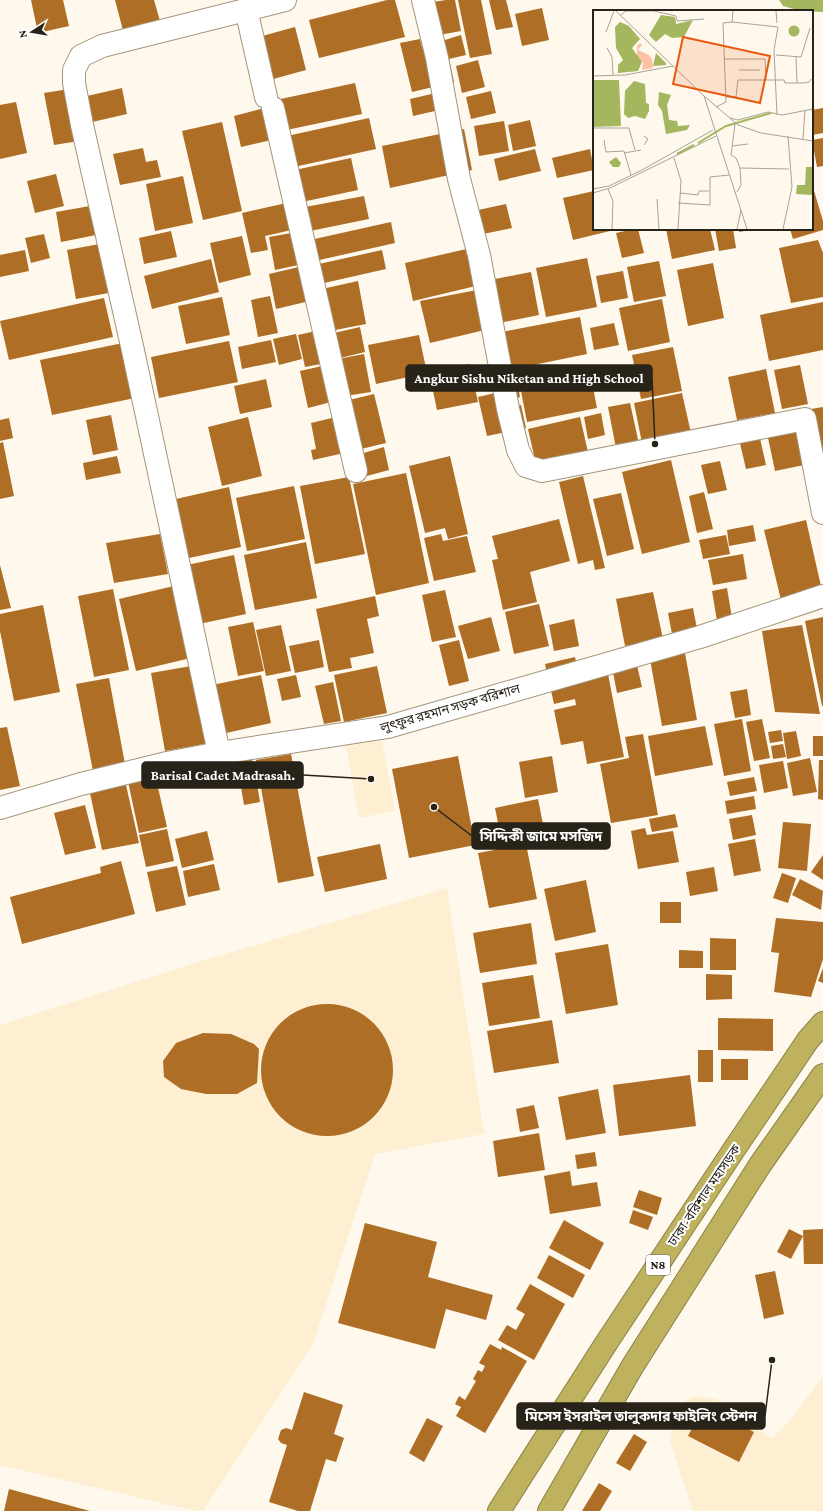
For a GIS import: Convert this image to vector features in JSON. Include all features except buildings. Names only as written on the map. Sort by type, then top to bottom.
[{"type":"highway","name":"ঢাকা-বরিশাল মহাসড়ক","points":[[499,1511],[604,1346],[735,1148],[808,1040],[823,1023]]},
{"type":"highway","name":"N8","points":[[549,1511],[632,1367],[760,1165],[823,1075]]},
{"type":"street","points":[[219,753],[134,354],[82,125],[74,83],[74,70],[81,56],[102,46],[285,0]]},
{"type":"street","points":[[423,0],[437,58],[459,180],[479,255],[508,409],[518,450],[526,466],[542,471],[805,419],[823,513]]},
{"type":"street","points":[[246,10],[270,103],[356,471]]},
{"type":"street","name":"লুৎফুর রহমান সড়ক বরিশাল","points":[[0,808],[81,784],[167,763],[219,753],[388,727],[700,637],[823,596]]},
{"type":"shaded area","points":[[779,0],[823,0],[823,12],[813,12],[813,10],[797,10],[783,6]]},
{"type":"shaded area","points":[[382,740],[395,811],[359,818],[346,746]]},
{"type":"shaded area","points":[[447,888],[484,1134],[375,1154],[313,1344],[203,1511],[195,1511],[0,1465],[0,1025],[195,963]]},
{"type":"shaded area","points":[[823,1376],[823,1511],[693,1511],[670,1441],[678,1405],[695,1396],[716,1399],[772,1439],[794,1415]]},
{"type":"place","name":"Angkur Sishu Niketan and High School","points":[[655,444]]},
{"type":"place","name":"Barisal Cadet Madrasah.","points":[[371,779]]},
{"type":"place","name":"সিদ্দিকী জামে মসজিদ","points":[[434,807]]},
{"type":"place","name":"মিসেস ইসরাইল তালুকদার ফাইলিং স্টেশন","points":[[772,1360]]}]
